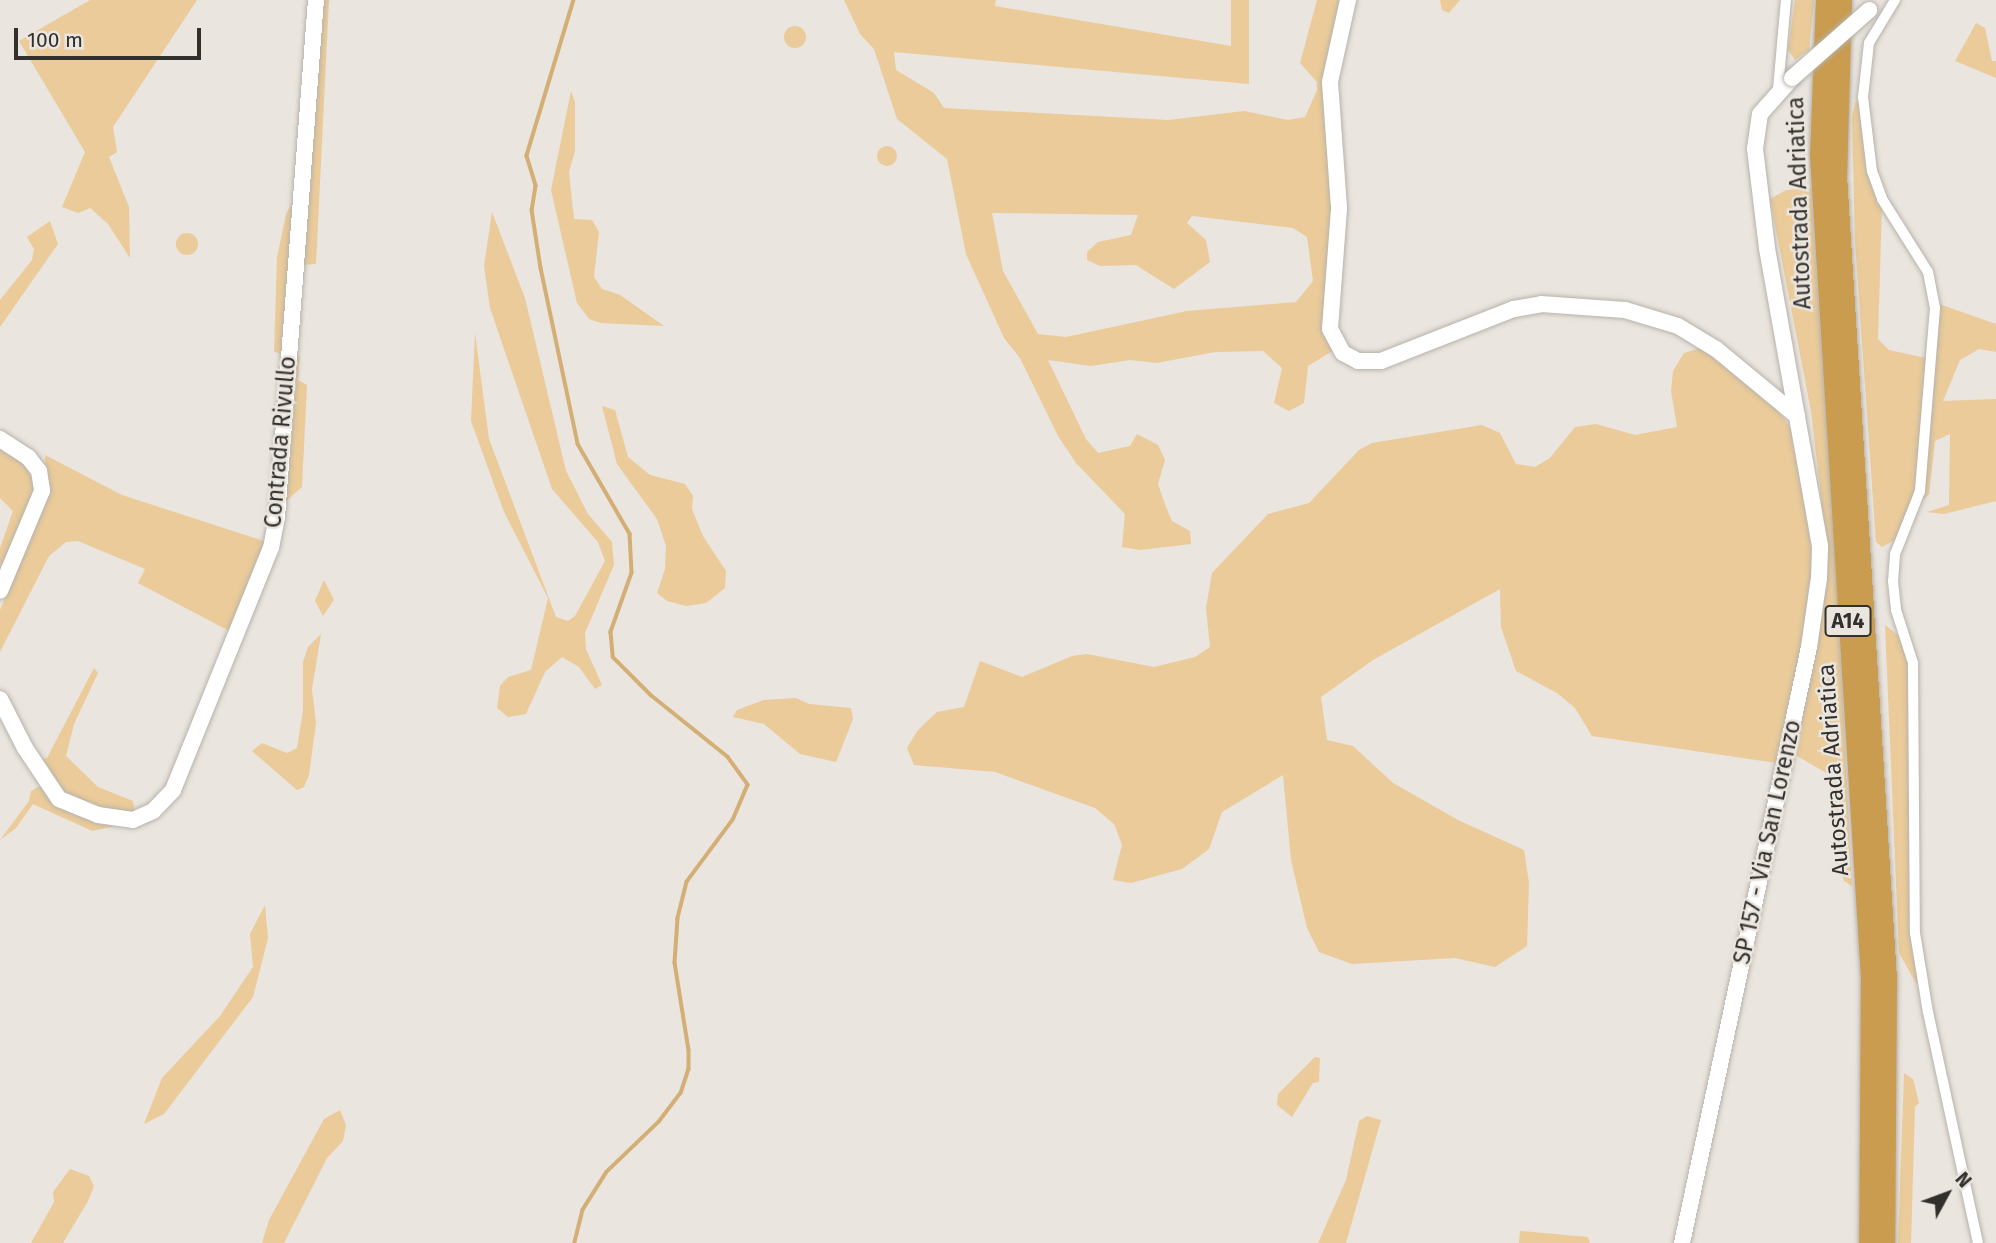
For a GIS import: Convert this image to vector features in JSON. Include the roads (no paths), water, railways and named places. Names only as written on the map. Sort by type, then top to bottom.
[{"type":"highway","name":"Autostrada Adriatica","points":[[1825,0],[1819,155],[1869,965],[1872,1090],[1868,1243]]},
{"type":"highway","name":"Autostrada Adriatica","points":[[1842,0],[1836,176],[1886,965],[1890,1092],[1885,1243]]},
{"type":"street","name":"Contrada Rivullo","points":[[0,699],[25,748],[60,799],[98,815],[133,820],[153,811],[173,790],[271,548],[277,517],[316,0]]},
{"type":"street","points":[[1349,0],[1330,82],[1339,209],[1330,329],[1331,339],[1343,353],[1358,361],[1381,361],[1514,309],[1541,304],[1625,310],[1678,326],[1716,349],[1797,416]]},
{"type":"street","points":[[1778,89],[1786,0]]},
{"type":"street","points":[[1895,0],[1869,43],[1863,97],[1872,170],[1882,199],[1928,272],[1935,308],[1920,491],[1895,554],[1893,581],[1896,610],[1913,663],[1915,933],[1928,1012],[1978,1243]]},
{"type":"street","name":"SP 157 - Via San Lorenzo","points":[[1682,1243],[1809,647],[1819,578],[1820,546],[1767,248],[1755,149],[1760,114],[1778,89],[1873,5]]},
{"type":"street","points":[[0,439],[28,457],[39,471],[42,491],[0,591]]},
{"type":"waterway","points":[[574,0],[527,156],[536,186],[532,210],[541,268],[578,444],[630,534],[632,573],[611,632],[613,657],[651,695],[728,757],[748,785],[733,820],[687,882],[678,919],[675,963],[689,1050],[689,1069],[681,1093],[659,1122],[607,1172],[583,1210],[575,1243]]}]
